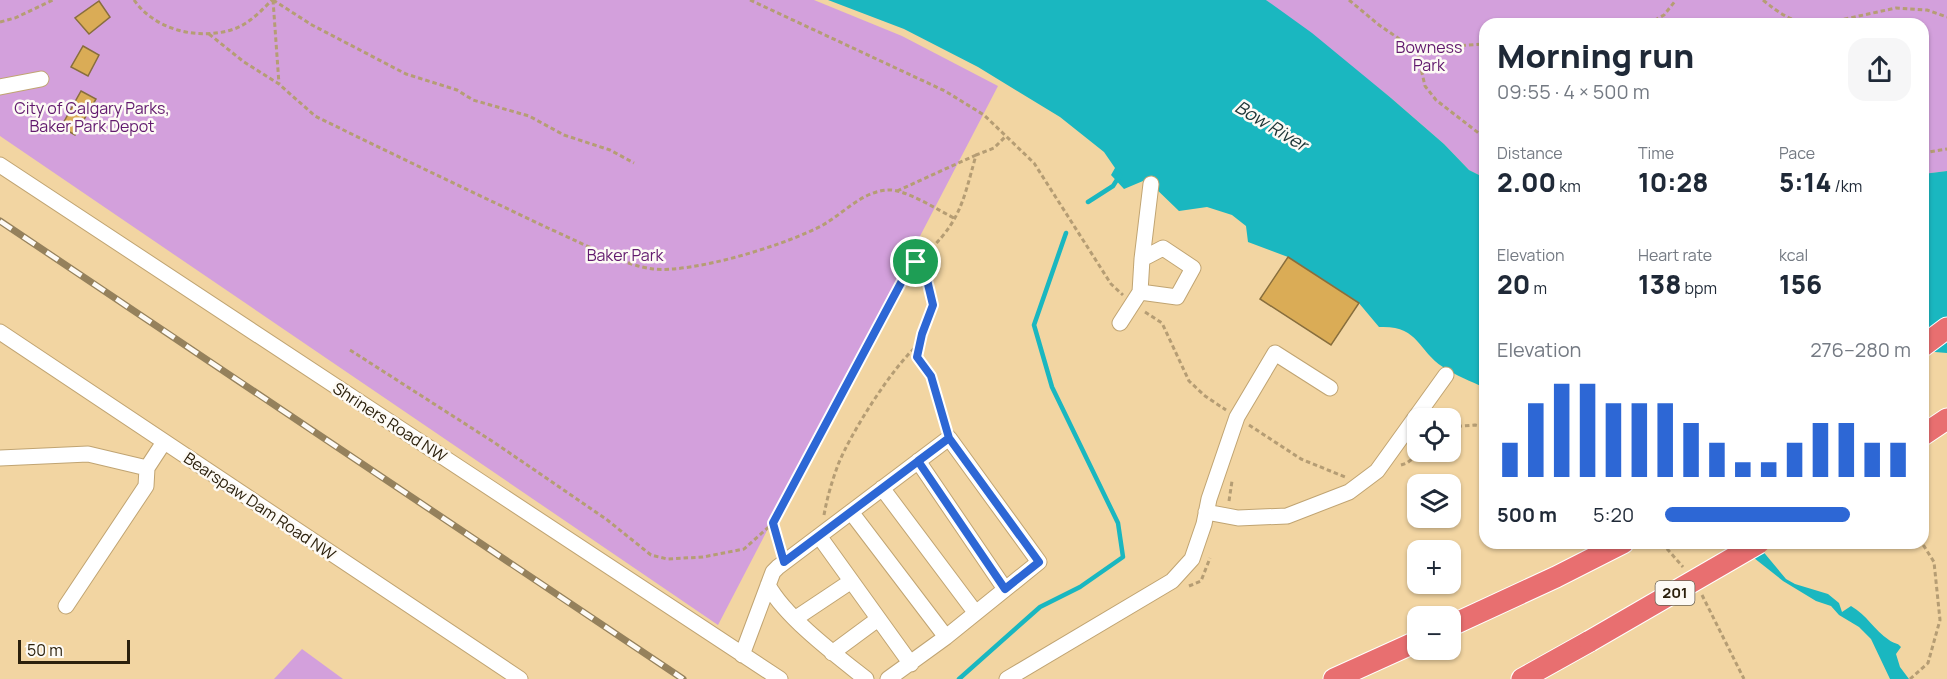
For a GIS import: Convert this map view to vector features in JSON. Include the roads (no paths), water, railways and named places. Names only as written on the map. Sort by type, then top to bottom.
[{"type":"highway","points":[[1929,342],[1947,328]]},
{"type":"highway","points":[[1929,431],[1947,419]]},
{"type":"highway","points":[[1461,621],[1611,549]]},
{"type":"highway","name":"201","points":[[1522,679],[1749,549]]},
{"type":"highway","points":[[1334,679],[1407,646]]},
{"type":"street","points":[[0,87],[41,79]]},
{"type":"street","name":"Shriners Road NW","points":[[0,165],[780,679]]},
{"type":"street","points":[[1120,323],[1137,298],[1150,184]]},
{"type":"street","points":[[1137,298],[1177,297],[1194,268],[1163,248],[1142,259]]},
{"type":"street","name":"Bearspaw Dam Road NW","points":[[0,332],[520,679]]},
{"type":"street","points":[[1007,679],[1173,581],[1192,559],[1237,417],[1275,353],[1330,388]]},
{"type":"street","points":[[1206,512],[1238,518],[1287,516],[1349,492],[1377,471],[1446,375]]},
{"type":"street","points":[[742,655],[773,573],[784,562],[949,438],[1039,562],[888,679]]},
{"type":"street","points":[[66,606],[146,486],[147,468],[164,442]]},
{"type":"street","points":[[0,458],[88,454],[147,468]]},
{"type":"street","points":[[918,461],[1005,589]]},
{"type":"street","points":[[882,488],[975,612]]},
{"type":"street","points":[[850,512],[946,636]]},
{"type":"street","points":[[823,533],[850,582],[910,664]]},
{"type":"street","points":[[796,618],[850,582]]},
{"type":"street","points":[[768,585],[774,596],[832,653],[866,679]]},
{"type":"street","points":[[832,653],[878,619]]},
{"type":"water","name":"Bow River","points":[[828,0],[1266,0],[1312,33],[1444,144],[1469,170],[1479,175],[1479,385],[1443,367],[1410,334],[1392,327],[1379,327],[1358,302],[1288,257],[1248,242],[1246,226],[1232,215],[1207,207],[1179,211],[1151,184],[1143,181],[1124,189],[1111,175],[1115,168],[1104,152],[1060,117],[978,67],[904,29]]},
{"type":"water","points":[[1947,171],[1947,353],[1929,352],[1929,173]]},
{"type":"water","points":[[1761,549],[1786,579],[1828,594],[1839,603],[1842,612],[1851,606],[1884,636],[1900,645],[1896,654],[1900,667],[1909,679],[1890,679],[1871,639],[1859,627],[1839,615],[1831,606],[1816,601],[1783,581],[1754,558]]},
{"type":"waterway","points":[[1088,202],[1113,186],[1120,175]]},
{"type":"waterway","points":[[959,679],[1040,607],[1080,587],[1123,557],[1118,523],[1052,387],[1034,325],[1066,233]]},
{"type":"railway","points":[[0,221],[683,679]]},
{"type":"park label","name":"Bowness Park","points":[[1429,56]]},
{"type":"park label","name":"City of Calgary Parks, Baker Park Depot","points":[[92,117]]},
{"type":"park label","name":"Baker Park","points":[[625,255]]}]
